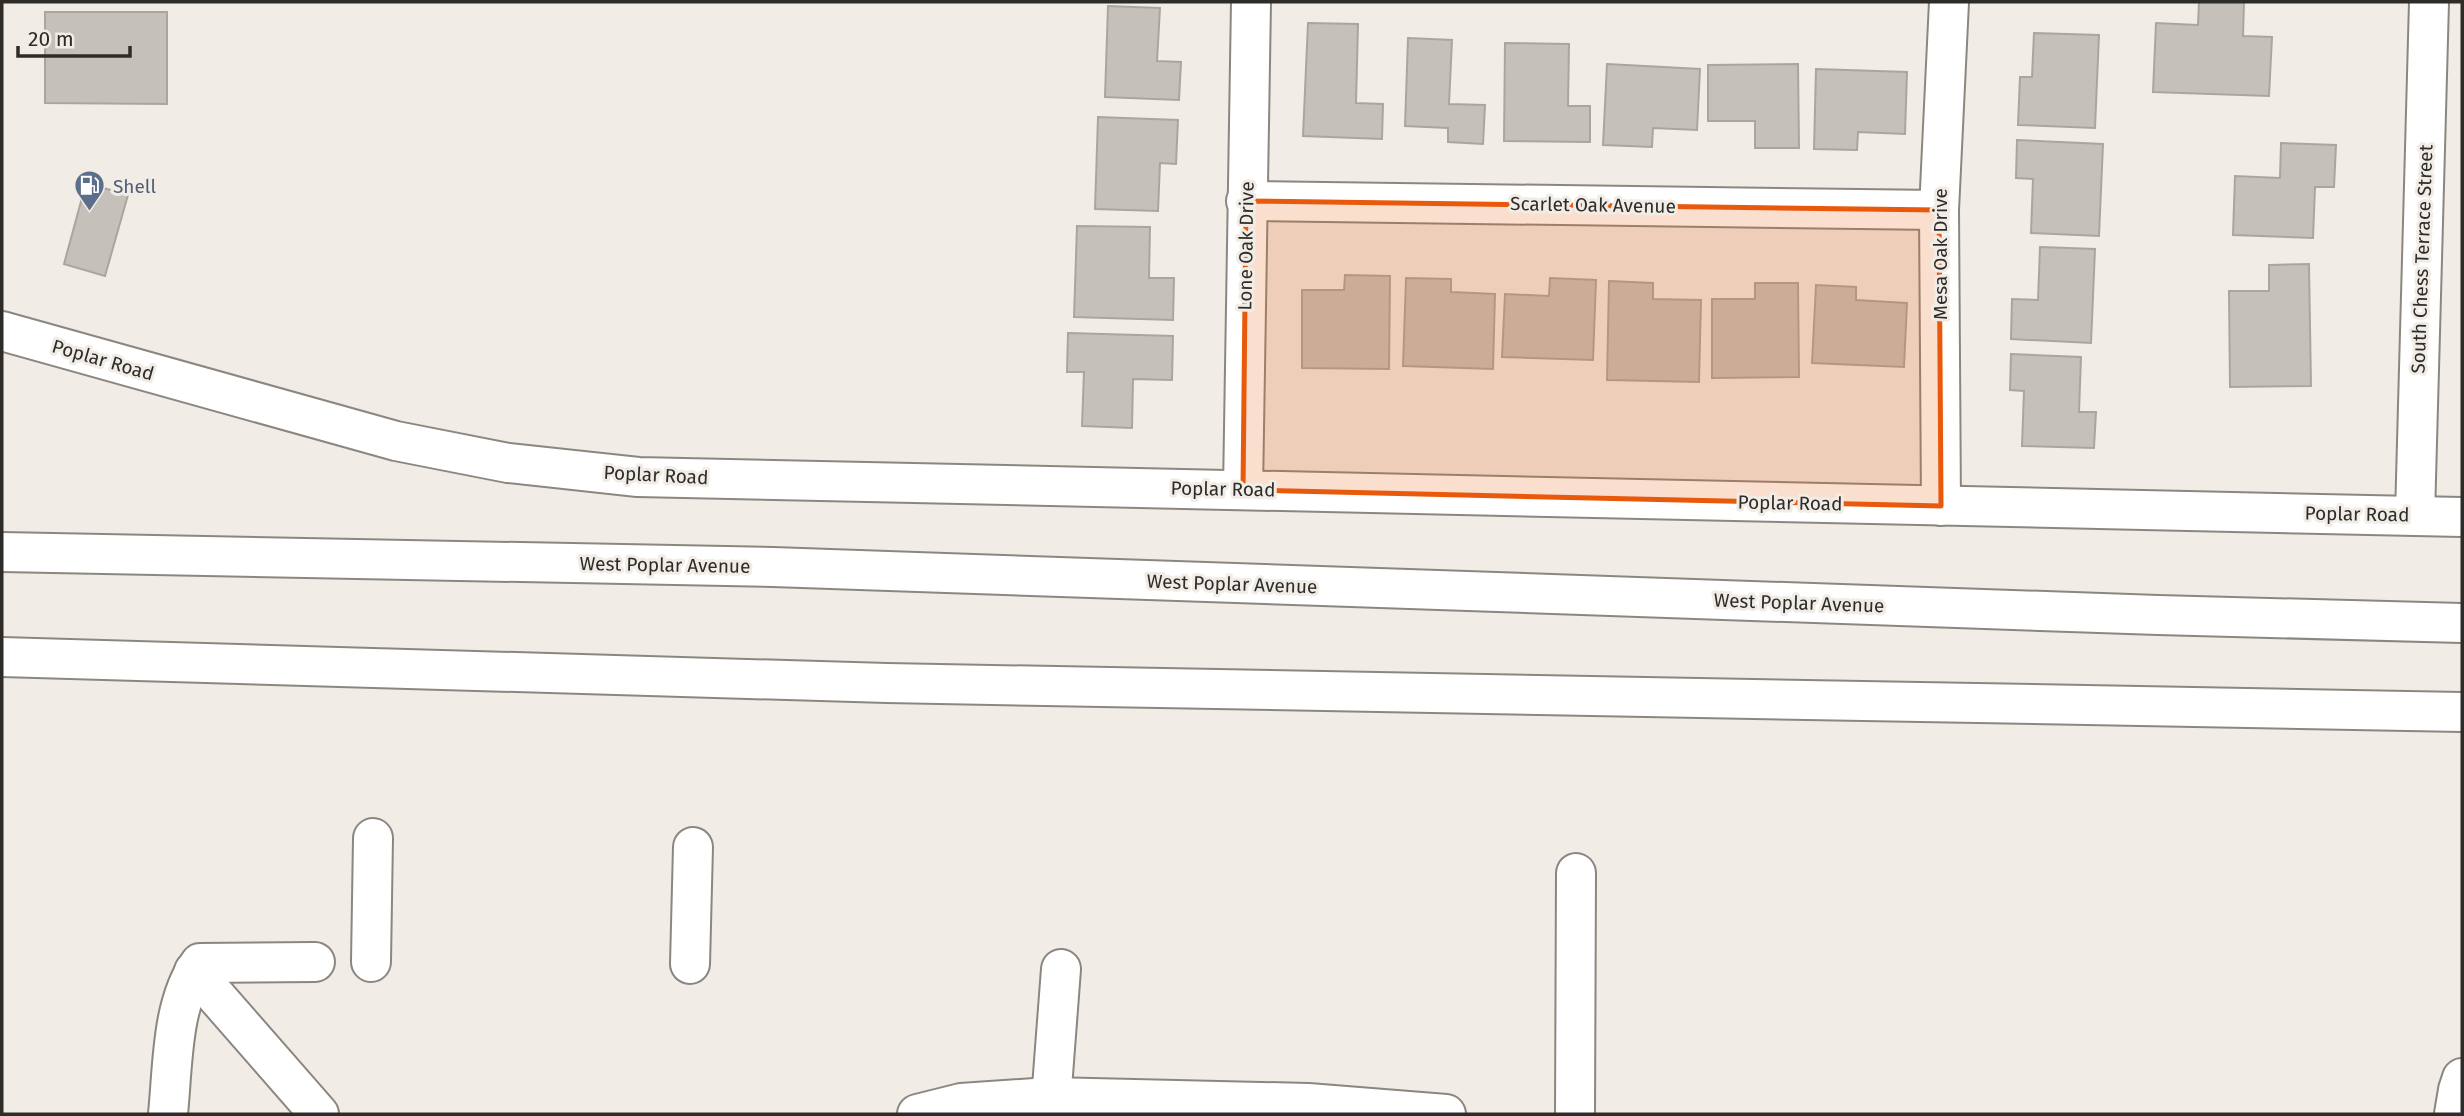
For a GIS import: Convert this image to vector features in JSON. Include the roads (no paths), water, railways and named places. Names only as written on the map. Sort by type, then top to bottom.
[{"type":"street","name":"Lone Oak Drive","points":[[1243,490],[1251,2]]},
{"type":"street","name":"Mesa Oak Drive","points":[[1941,506],[1939,210],[1949,2]]},
{"type":"street","name":"South Chess Terrace Street","points":[[2415,516],[2429,2]]},
{"type":"street","name":"Scarlet Oak Avenue","points":[[1246,201],[1939,210]]},
{"type":"street","name":"Poplar Road","points":[[2,331],[396,441],[509,463],[638,477],[2462,517]]},
{"type":"street","name":"West Poplar Avenue","points":[[2,552],[773,567],[2462,623]]},
{"type":"street","points":[[2,657],[887,683],[2462,712]]},
{"type":"street","points":[[371,962],[373,838]]},
{"type":"street","points":[[690,964],[693,847]]},
{"type":"street","points":[[1575,1114],[1576,873]]},
{"type":"street","points":[[168,1114],[177,1028],[187,983],[200,963],[315,962]]},
{"type":"street","points":[[1050,1105],[1061,969]]},
{"type":"street","points":[[194,971],[319,1114]]},
{"type":"street","points":[[2454,1114],[2462,1078]]},
{"type":"street","points":[[916,1114],[961,1103],[1308,1103],[1446,1114]]},
{"type":"place","name":"Shell","points":[[90,213]]}]
